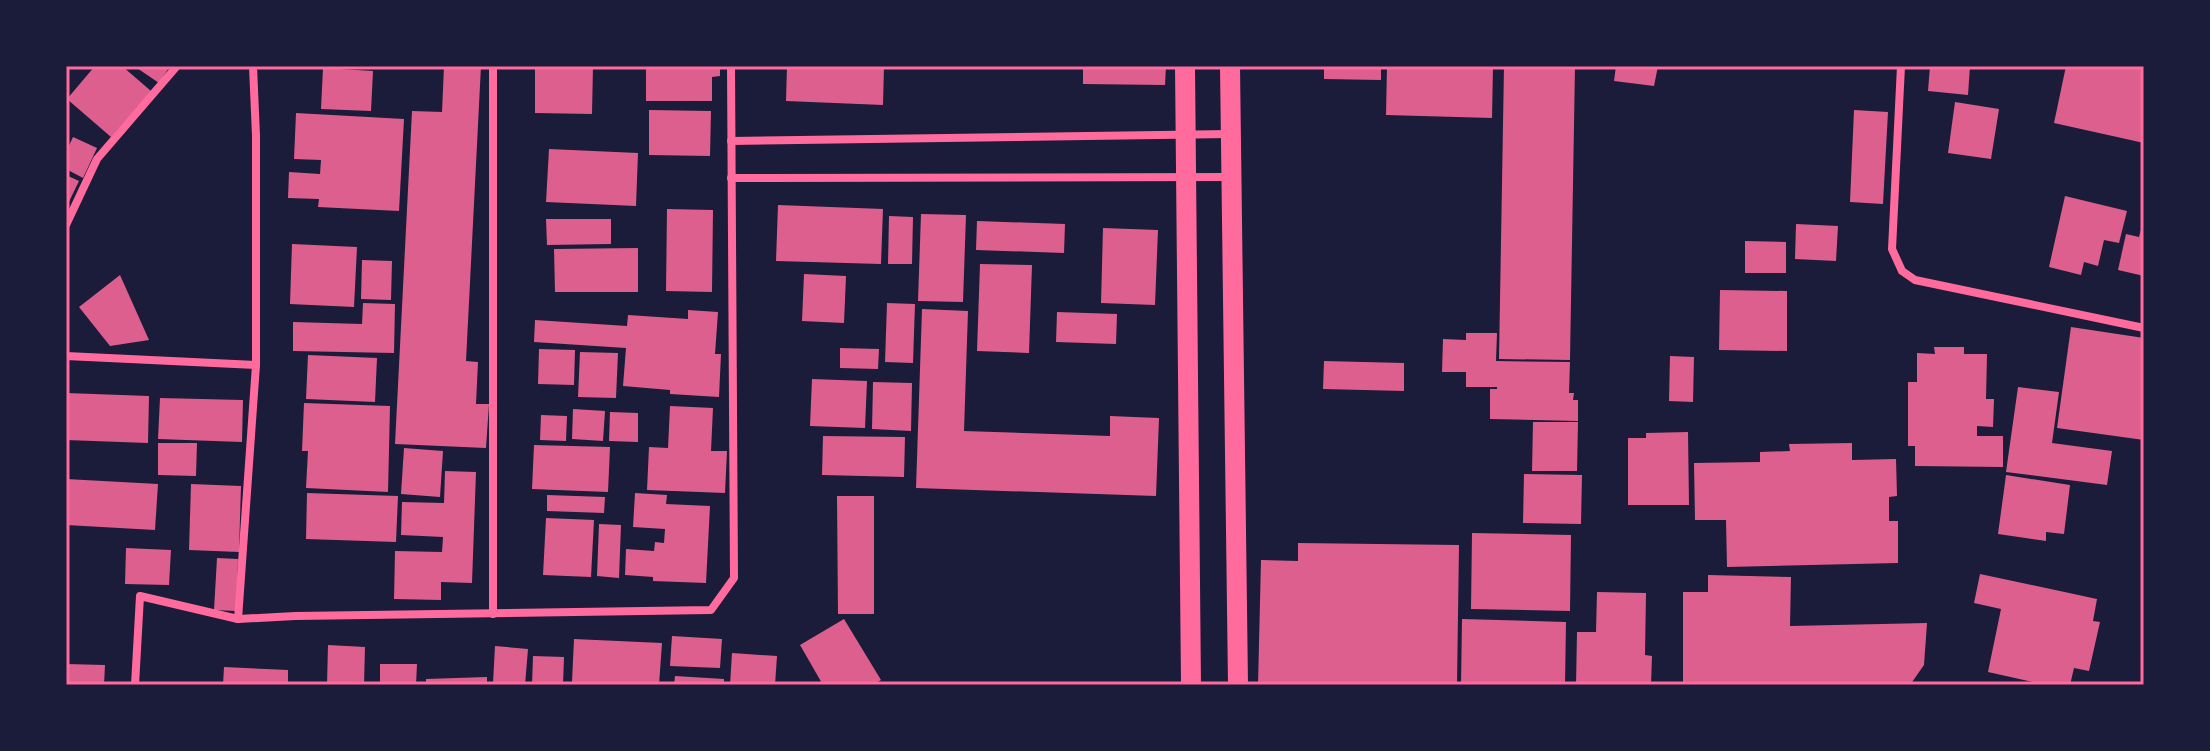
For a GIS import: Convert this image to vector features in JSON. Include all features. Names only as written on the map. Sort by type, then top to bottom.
[{"type":"main road","points":[[1185,66],[1191,685]]},
{"type":"main road","points":[[1230,66],[1238,685]]},
{"type":"street","points":[[66,225],[97,159],[177,66]]},
{"type":"street","points":[[238,619],[256,365],[253,66]]},
{"type":"street","points":[[493,66],[493,614]]},
{"type":"street","points":[[135,685],[140,596],[238,619],[711,610],[734,578],[731,66]]},
{"type":"street","points":[[1901,66],[1892,249],[1902,271],[1915,280],[2144,328]]},
{"type":"street","points":[[731,141],[1230,134]]},
{"type":"street","points":[[731,178],[1231,177]]},
{"type":"street","points":[[66,356],[256,365]]},
{"type":"building","points":[[95,66],[122,66],[151,91],[111,137],[67,99]]},
{"type":"building","points":[[134,66],[170,66],[159,83]]},
{"type":"building","points":[[444,66],[481,66],[466,361],[478,362],[476,404],[489,404],[486,448],[395,444],[412,111],[442,112]]},
{"type":"building","points":[[535,66],[593,66],[592,114],[535,113]]},
{"type":"building","points":[[646,66],[720,66],[720,76],[712,77],[712,101],[646,101]]},
{"type":"building","points":[[787,66],[884,66],[883,105],[786,101]]},
{"type":"building","points":[[1083,66],[1166,66],[1165,85],[1083,84]]},
{"type":"building","points":[[1324,66],[1381,66],[1381,80],[1324,79]]},
{"type":"building","points":[[1387,66],[1493,66],[1492,118],[1386,115]]},
{"type":"building","points":[[1504,66],[1575,66],[1570,360],[1499,359]]},
{"type":"building","points":[[1616,66],[1658,66],[1654,86],[1614,81]]},
{"type":"building","points":[[1930,66],[1970,66],[1968,95],[1928,91]]},
{"type":"building","points":[[2066,66],[2144,66],[2144,143],[2054,123]]},
{"type":"building","points":[[323,68],[373,71],[371,111],[321,109]]},
{"type":"building","points":[[1955,102],[1999,109],[1991,159],[1948,153]]},
{"type":"building","points":[[649,110],[711,111],[710,156],[649,155]]},
{"type":"building","points":[[1854,110],[1888,112],[1883,204],[1850,202]]},
{"type":"building","points":[[296,113],[404,119],[399,211],[318,207],[319,199],[288,198],[289,172],[320,174],[321,160],[294,159]]},
{"type":"building","points":[[73,137],[97,148],[83,178],[66,169],[66,152]]},
{"type":"building","points":[[549,149],[638,153],[636,206],[546,202]]},
{"type":"building","points":[[66,175],[79,181],[66,208]]},
{"type":"building","points":[[2065,196],[2127,211],[2119,243],[2104,240],[2098,266],[2084,262],[2081,275],[2049,267]]},
{"type":"building","points":[[778,205],[883,209],[881,264],[776,261]]},
{"type":"building","points":[[667,209],[713,210],[712,292],[666,291]]},
{"type":"building","points":[[921,214],[966,215],[963,302],[918,301]]},
{"type":"building","points":[[889,216],[913,217],[912,264],[888,264]]},
{"type":"building","points":[[546,219],[611,219],[611,244],[547,245]]},
{"type":"building","points":[[977,221],[1065,224],[1064,253],[976,250]]},
{"type":"building","points":[[2143,222],[2144,276],[2118,270],[2126,234],[2139,237]]},
{"type":"building","points":[[1796,224],[1838,226],[1836,261],[1795,259]]},
{"type":"building","points":[[1103,228],[1158,230],[1155,305],[1101,303]]},
{"type":"building","points":[[1745,241],[1786,242],[1786,273],[1745,273]]},
{"type":"building","points":[[292,244],[357,247],[354,307],[290,304]]},
{"type":"building","points":[[638,248],[638,292],[555,292],[554,249]]},
{"type":"building","points":[[362,260],[392,261],[391,300],[361,299]]},
{"type":"building","points":[[980,264],[1032,265],[1029,353],[977,351]]},
{"type":"building","points":[[804,274],[846,276],[844,323],[802,321]]},
{"type":"building","points":[[120,275],[149,340],[110,346],[79,307]]},
{"type":"building","points":[[1720,290],[1787,291],[1787,351],[1719,350]]},
{"type":"building","points":[[363,303],[395,304],[394,353],[293,351],[293,322],[362,324]]},
{"type":"building","points":[[887,303],[915,304],[913,363],[885,362]]},
{"type":"building","points":[[922,309],[968,311],[964,431],[1110,436],[1110,416],[1159,418],[1156,496],[916,488]]},
{"type":"building","points":[[688,310],[718,312],[715,354],[721,354],[719,397],[670,394],[670,390],[623,386],[626,348],[534,342],[535,320],[627,326],[628,315],[688,319]]},
{"type":"building","points":[[1057,312],[1117,314],[1116,344],[1056,342]]},
{"type":"building","points":[[2071,327],[2144,338],[2144,440],[2057,428]]},
{"type":"building","points":[[1466,333],[1497,333],[1496,361],[1570,362],[1569,393],[1574,393],[1573,400],[1578,400],[1578,421],[1490,419],[1490,389],[1497,387],[1466,387],[1466,372],[1442,372],[1443,339],[1466,340]]},
{"type":"building","points":[[1934,347],[1964,347],[1964,354],[1987,354],[1986,399],[1994,399],[1993,427],[1977,426],[1977,436],[2003,436],[2003,467],[1915,466],[1915,446],[1908,446],[1908,382],[1917,382],[1917,353],[1935,354]]},
{"type":"building","points":[[840,348],[879,349],[878,369],[840,368]]},
{"type":"building","points":[[539,349],[575,350],[574,385],[538,384]]},
{"type":"building","points":[[580,352],[618,353],[616,398],[578,397]]},
{"type":"building","points":[[308,355],[377,358],[375,402],[306,399]]},
{"type":"building","points":[[1670,356],[1694,357],[1693,402],[1669,401]]},
{"type":"building","points":[[1324,361],[1404,363],[1404,391],[1323,389]]},
{"type":"building","points":[[812,379],[867,381],[865,428],[810,426]]},
{"type":"building","points":[[873,382],[912,383],[911,431],[872,429]]},
{"type":"building","points":[[2018,387],[2059,392],[2052,443],[2112,451],[2107,485],[2006,472]]},
{"type":"building","points":[[66,393],[149,396],[148,443],[66,440]]},
{"type":"building","points":[[160,398],[243,400],[242,442],[158,439]]},
{"type":"building","points":[[304,403],[390,406],[388,492],[306,488],[308,451],[302,451]]},
{"type":"building","points":[[670,406],[713,408],[711,451],[727,451],[725,493],[647,490],[649,447],[668,448]]},
{"type":"building","points":[[573,409],[605,411],[603,441],[572,439]]},
{"type":"building","points":[[610,412],[638,413],[638,442],[609,441]]},
{"type":"building","points":[[541,415],[567,416],[566,441],[540,440]]},
{"type":"building","points":[[1533,422],[1578,422],[1577,471],[1532,471]]},
{"type":"building","points":[[1688,432],[1689,505],[1628,505],[1628,438],[1646,438],[1646,433]]},
{"type":"building","points":[[823,436],[905,437],[904,477],[822,475]]},
{"type":"building","points":[[158,443],[197,443],[196,476],[158,475]]},
{"type":"building","points":[[1852,443],[1852,460],[1896,459],[1897,496],[1889,497],[1889,521],[1898,521],[1898,563],[1727,567],[1726,520],[1695,520],[1694,463],[1760,462],[1760,452],[1790,451],[1789,444]]},
{"type":"building","points":[[534,445],[610,447],[608,492],[532,489]]},
{"type":"building","points":[[404,448],[443,451],[440,497],[401,494]]},
{"type":"building","points":[[445,471],[476,472],[472,583],[441,582],[441,600],[394,599],[395,551],[442,552],[443,537],[401,535],[402,502],[444,503]]},
{"type":"building","points":[[1524,474],[1582,475],[1581,524],[1523,523]]},
{"type":"building","points":[[2006,475],[2070,485],[2064,534],[2046,532],[2046,541],[1998,534]]},
{"type":"building","points":[[66,479],[158,484],[155,530],[66,525]]},
{"type":"building","points":[[191,484],[241,486],[239,552],[189,550]]},
{"type":"building","points":[[307,493],[398,496],[396,542],[306,539]]},
{"type":"building","points":[[635,493],[667,495],[666,504],[710,506],[706,583],[653,581],[653,577],[625,575],[626,549],[654,551],[655,542],[664,543],[665,529],[633,527]]},
{"type":"building","points":[[547,495],[605,497],[604,513],[547,511]]},
{"type":"building","points":[[837,496],[874,496],[874,614],[838,614]]},
{"type":"building","points":[[546,518],[594,520],[591,577],[543,575]]},
{"type":"building","points":[[599,524],[621,525],[619,578],[597,576]]},
{"type":"building","points":[[1472,533],[1571,535],[1570,611],[1471,609]]},
{"type":"building","points":[[1298,543],[1459,545],[1457,685],[1258,685],[1261,560],[1298,561]]},
{"type":"building","points":[[126,548],[171,550],[169,585],[125,584]]},
{"type":"building","points":[[217,558],[238,559],[236,611],[214,610]]},
{"type":"building","points":[[1980,574],[2097,599],[2093,621],[2100,622],[2089,671],[2074,668],[2070,685],[2046,685],[1988,672],[2001,609],[1974,603]]},
{"type":"building","points":[[1708,575],[1791,577],[1790,626],[1927,623],[1924,665],[1910,685],[1683,685],[1683,592],[1708,592]]},
{"type":"building","points":[[1597,592],[1646,593],[1645,655],[1652,656],[1651,685],[1576,685],[1577,632],[1596,632]]},
{"type":"building","points":[[844,619],[881,680],[873,685],[823,685],[800,645]]},
{"type":"building","points":[[1462,619],[1566,622],[1565,685],[1461,685]]},
{"type":"building","points":[[672,636],[722,639],[720,668],[670,666]]},
{"type":"building","points":[[574,639],[662,643],[659,685],[572,682]]},
{"type":"building","points":[[328,645],[365,647],[364,685],[327,685]]},
{"type":"building","points":[[495,646],[528,649],[525,685],[493,683]]},
{"type":"building","points":[[732,653],[777,656],[775,685],[730,685]]},
{"type":"building","points":[[533,656],[564,657],[563,685],[532,685]]},
{"type":"building","points":[[66,664],[105,665],[104,685],[66,685]]},
{"type":"building","points":[[380,664],[417,664],[416,685],[380,685]]},
{"type":"building","points":[[224,667],[288,670],[288,685],[223,685]]},
{"type":"building","points":[[675,676],[724,679],[724,685],[674,685]]},
{"type":"building","points":[[487,677],[487,685],[426,685],[426,679]]}]
